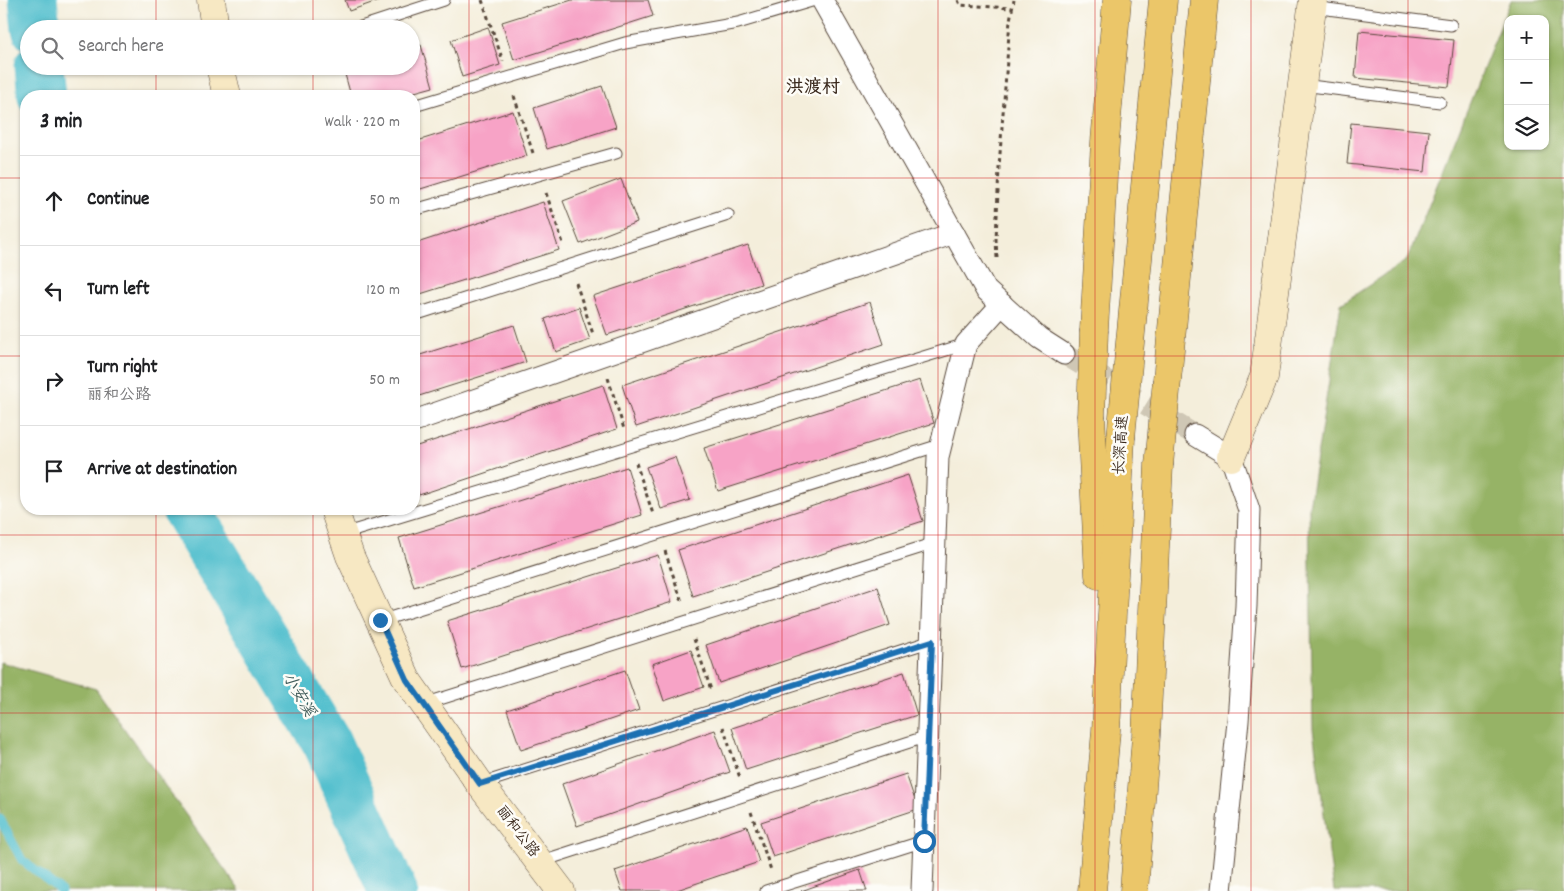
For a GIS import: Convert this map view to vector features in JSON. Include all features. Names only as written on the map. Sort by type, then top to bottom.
[{"type":"highway","points":[[1106,731],[1091,416],[1105,142],[1118,0]]},
{"type":"highway","name":"长深高速","points":[[1092,891],[1106,731],[1121,438],[1163,0]]},
{"type":"highway","points":[[1134,891],[1146,736],[1159,465],[1204,0]]},
{"type":"highway","points":[[1181,240],[1219,0]]},
{"type":"main road","points":[[212,0],[214,20]]},
{"type":"main road","points":[[1231,457],[1264,377],[1313,4]]},
{"type":"main road","name":"丽和公路","points":[[336,515],[350,556],[407,680],[480,784],[561,891]]},
{"type":"street","points":[[822,0],[986,290],[1039,338],[1064,354]]},
{"type":"street","points":[[420,419],[954,233]]},
{"type":"street","points":[[922,891],[940,445],[966,344],[1002,304]]},
{"type":"street","points":[[1195,435],[1231,457],[1249,510],[1246,606],[1238,721],[1222,891]]},
{"type":"lane","points":[[382,20],[444,0]]},
{"type":"lane","points":[[420,104],[626,43],[738,23],[815,0]]},
{"type":"lane","points":[[1313,4],[1451,25]]},
{"type":"lane","points":[[1302,85],[1440,102]]},
{"type":"lane","points":[[420,208],[616,153]]},
{"type":"lane","points":[[420,313],[728,215]]},
{"type":"lane","points":[[420,511],[966,344]]},
{"type":"lane","points":[[380,620],[940,445]]},
{"type":"lane","points":[[343,534],[405,515]]},
{"type":"lane","points":[[424,704],[935,543]]},
{"type":"lane","points":[[480,784],[932,641]]},
{"type":"lane","points":[[539,862],[928,736]]},
{"type":"lane","points":[[766,891],[924,841]]},
{"type":"path","points":[[958,0],[960,5],[1012,8]]},
{"type":"path","points":[[1002,304],[996,240],[1008,49],[1014,0]]},
{"type":"green space","points":[[1511,0],[1564,0],[1564,891],[1334,891],[1313,729],[1309,508],[1341,304],[1407,260],[1504,18],[1504,150],[1549,150],[1549,15],[1505,15]]},
{"type":"green space","points":[[0,662],[96,689],[240,891],[0,891]]},
{"type":"building","points":[[345,0],[380,0],[349,11]]},
{"type":"building","points":[[572,0],[648,0],[653,16],[514,60],[502,22]]},
{"type":"building","points":[[488,27],[500,65],[462,77],[451,40]]},
{"type":"building","points":[[1359,31],[1454,40],[1449,87],[1355,78]]},
{"type":"building","points":[[420,45],[433,87],[420,91],[349,90],[345,75],[420,75]]},
{"type":"building","points":[[602,86],[616,127],[547,149],[534,108]]},
{"type":"building","points":[[513,111],[527,156],[420,189],[420,140]]},
{"type":"building","points":[[1351,123],[1429,131],[1425,172],[1347,164]]},
{"type":"building","points":[[621,179],[637,222],[580,244],[563,201]]},
{"type":"building","points":[[543,202],[559,250],[420,294],[420,242]]},
{"type":"building","points":[[748,245],[761,284],[607,335],[593,296]]},
{"type":"building","points":[[870,302],[884,344],[636,427],[622,385]]},
{"type":"building","points":[[579,307],[590,340],[556,352],[545,319]]},
{"type":"building","points":[[514,325],[526,362],[420,396],[420,355]]},
{"type":"building","points":[[920,380],[934,423],[718,491],[704,448]]},
{"type":"building","points":[[603,385],[617,429],[420,495],[420,445]]},
{"type":"building","points":[[675,457],[690,500],[661,509],[646,467]]},
{"type":"building","points":[[627,467],[642,515],[414,587],[399,538]]},
{"type":"building","points":[[908,475],[923,521],[693,596],[678,550]]},
{"type":"building","points":[[658,555],[672,602],[462,669],[447,621]]},
{"type":"building","points":[[878,587],[890,625],[719,683],[706,645]]},
{"type":"building","points":[[691,650],[704,687],[664,701],[652,664]]},
{"type":"building","points":[[625,670],[639,710],[521,750],[507,710]]},
{"type":"building","points":[[904,672],[917,715],[746,770],[732,728]]},
{"type":"building","points":[[715,730],[730,772],[577,826],[562,784]]},
{"type":"building","points":[[906,774],[918,809],[773,857],[761,822]]},
{"type":"building","points":[[747,826],[759,862],[674,891],[622,891],[615,871]]},
{"type":"building","points":[[860,870],[867,891],[801,891]]},
{"type":"waterway","name":"小安溪","points":[[33,0],[35,20]]},
{"type":"waterway","name":"小安溪","points":[[40,75],[41,90]]},
{"type":"waterway","name":"小安溪","points":[[190,515],[327,743],[393,891]]},
{"type":"waterway","points":[[0,819],[22,860],[61,891]]},
{"type":"tunnel","points":[[1064,354],[1195,435]]},
{"type":"district","name":"洪渡村","points":[[813,88]]},
{"type":"route","points":[[380,620],[407,680],[480,784],[932,641],[924,841]]}]
